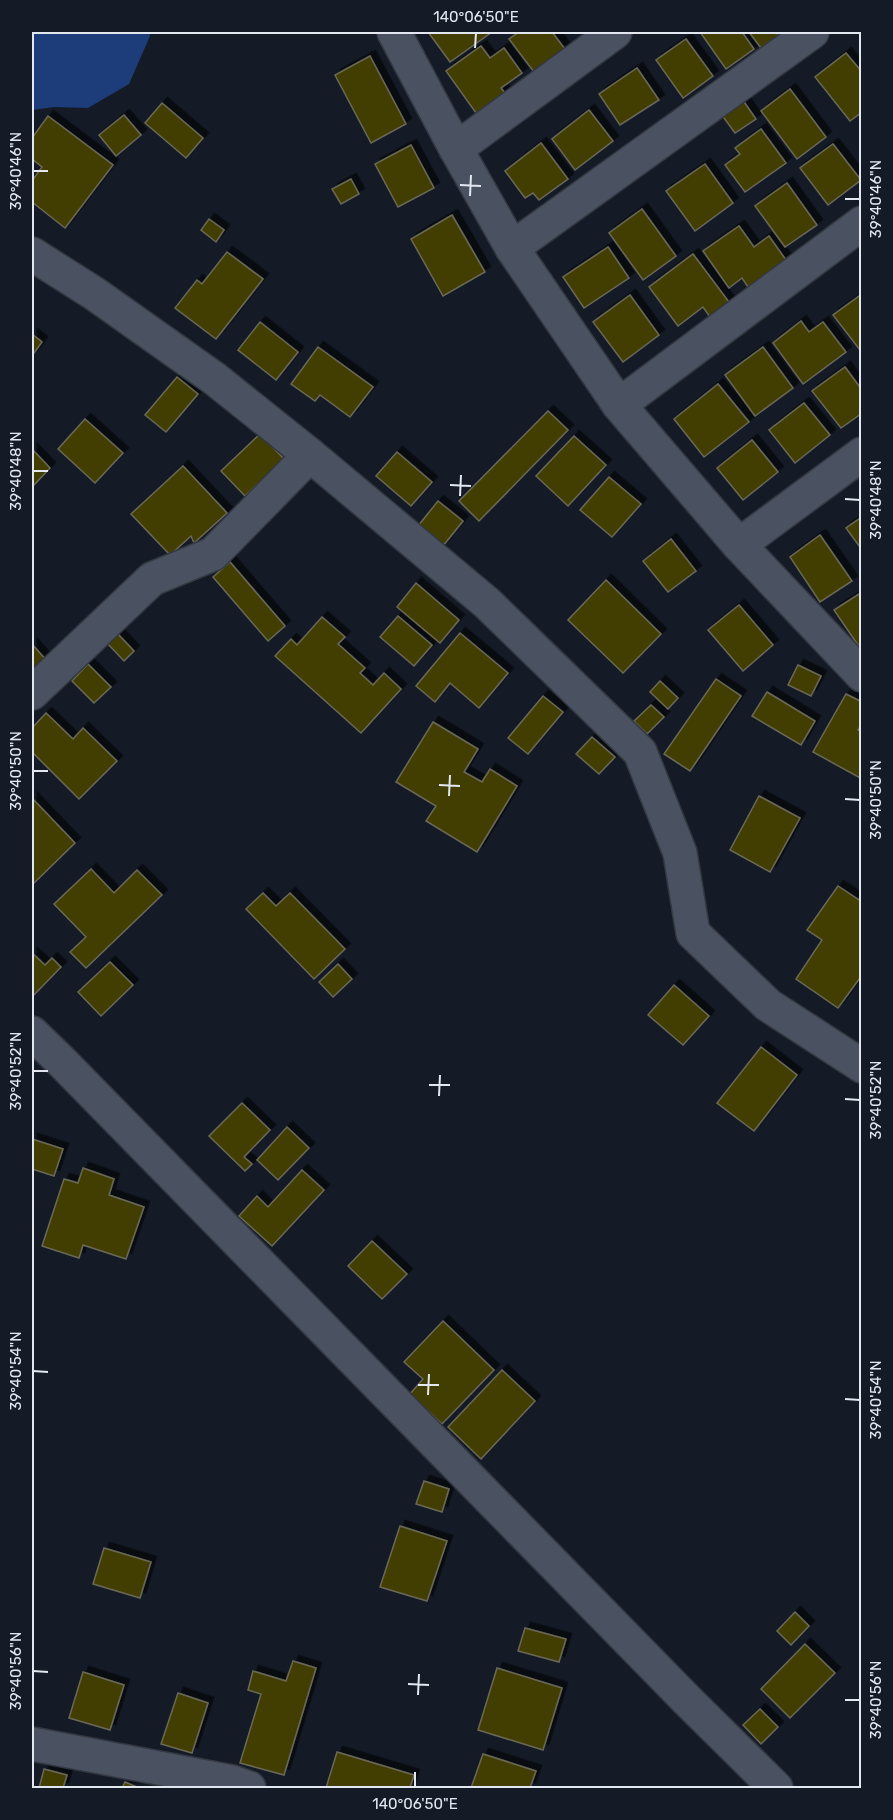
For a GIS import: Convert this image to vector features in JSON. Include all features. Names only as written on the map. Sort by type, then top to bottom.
[{"type":"street","points":[[393,32],[512,248],[620,405],[739,545],[861,675]]},
{"type":"street","points":[[456,149],[615,32]]},
{"type":"street","points":[[512,248],[812,32]]},
{"type":"street","points":[[620,405],[861,223]]},
{"type":"street","points":[[32,254],[95,294],[216,379],[487,603],[640,752],[680,853],[693,933],[768,1005],[861,1066]]},
{"type":"street","points":[[739,545],[861,454]]},
{"type":"street","points":[[32,693],[152,579],[213,554],[310,456]]},
{"type":"street","points":[[32,1033],[670,1683],[776,1788]]},
{"type":"street","points":[[32,1744],[232,1782],[249,1788]]},
{"type":"shaded area","points":[[32,32],[149,32],[150,36],[129,84],[88,108],[54,107],[32,110]]},
{"type":"building","points":[[428,32],[492,32],[450,62]]},
{"type":"building","points":[[519,32],[552,32],[565,49],[534,72],[509,39]]},
{"type":"building","points":[[700,32],[742,32],[754,49],[726,69]]},
{"type":"building","points":[[749,32],[776,32],[779,35],[761,48]]},
{"type":"building","points":[[686,39],[713,76],[683,98],[656,60]]},
{"type":"building","points":[[481,46],[490,58],[504,48],[522,73],[501,88],[505,93],[476,113],[446,71]]},
{"type":"building","points":[[846,53],[862,72],[862,112],[850,121],[815,77]]},
{"type":"building","points":[[370,56],[406,124],[371,143],[335,75]]},
{"type":"building","points":[[637,68],[659,100],[620,125],[599,94]]},
{"type":"building","points":[[790,89],[826,137],[797,159],[761,111]]},
{"type":"building","points":[[742,99],[756,119],[735,133],[721,114]]},
{"type":"building","points":[[162,103],[203,138],[186,158],[145,123]]},
{"type":"building","points":[[589,110],[613,141],[575,170],[552,139]]},
{"type":"building","points":[[124,115],[141,135],[116,156],[99,135]]},
{"type":"building","points":[[48,116],[113,165],[65,228],[32,202],[32,181],[42,167],[32,159],[32,138]]},
{"type":"building","points":[[761,129],[786,163],[745,192],[725,165],[740,154],[735,148]]},
{"type":"building","points":[[541,143],[568,179],[539,200],[533,193],[525,198],[505,171]]},
{"type":"building","points":[[833,144],[861,180],[828,205],[800,168]]},
{"type":"building","points":[[411,145],[434,188],[398,207],[375,164]]},
{"type":"building","points":[[705,164],[733,203],[695,231],[666,191]]},
{"type":"building","points":[[351,179],[359,194],[341,204],[332,189]]},
{"type":"building","points":[[787,183],[817,225],[785,247],[755,206]]},
{"type":"building","points":[[642,209],[676,256],[643,280],[609,233]]},
{"type":"building","points":[[452,215],[485,272],[443,296],[411,239]]},
{"type":"building","points":[[209,219],[224,230],[216,242],[201,230]]},
{"type":"building","points":[[739,226],[754,247],[769,236],[786,260],[748,287],[742,278],[729,288],[703,251]]},
{"type":"building","points":[[608,247],[629,278],[584,308],[563,277]]},
{"type":"building","points":[[227,252],[263,279],[216,339],[175,308],[197,280],[202,284]]},
{"type":"building","points":[[693,254],[729,302],[710,317],[703,307],[678,326],[649,287]]},
{"type":"building","points":[[862,294],[862,349],[860,350],[833,315]]},
{"type":"building","points":[[630,295],[659,335],[623,362],[593,322]]},
{"type":"building","points":[[801,321],[809,332],[823,322],[846,352],[803,384],[773,343]]},
{"type":"building","points":[[260,322],[298,352],[276,380],[238,350]]},
{"type":"building","points":[[32,334],[42,342],[32,356]]},
{"type":"building","points":[[318,347],[373,387],[350,417],[320,395],[315,401],[291,384]]},
{"type":"building","points":[[763,347],[793,388],[755,416],[725,375]]},
{"type":"building","points":[[845,367],[862,390],[862,413],[841,428],[812,391]]},
{"type":"building","points":[[177,377],[198,394],[166,432],[145,415]]},
{"type":"building","points":[[718,384],[749,422],[704,457],[674,419]]},
{"type":"building","points":[[804,403],[830,435],[795,463],[769,430]]},
{"type":"building","points":[[548,411],[568,430],[479,521],[459,501]]},
{"type":"building","points":[[85,419],[123,453],[95,483],[58,449]]},
{"type":"building","points":[[260,434],[284,459],[245,496],[221,471]]},
{"type":"building","points":[[574,436],[606,465],[568,506],[536,476]]},
{"type":"building","points":[[752,440],[778,472],[743,500],[717,468]]},
{"type":"building","points":[[32,449],[50,468],[32,487]]},
{"type":"building","points":[[397,452],[432,482],[411,506],[376,476]]},
{"type":"building","points":[[183,466],[227,513],[194,543],[191,536],[170,555],[131,514]]},
{"type":"building","points":[[609,477],[641,504],[612,537],[580,510]]},
{"type":"building","points":[[438,501],[463,521],[443,546],[418,526]]},
{"type":"building","points":[[862,517],[862,550],[846,528]]},
{"type":"building","points":[[820,535],[852,581],[820,602],[790,557]]},
{"type":"building","points":[[671,539],[696,571],[668,592],[643,561]]},
{"type":"building","points":[[230,562],[285,626],[268,641],[213,577]]},
{"type":"building","points":[[606,580],[661,634],[623,673],[568,620]]},
{"type":"building","points":[[416,583],[459,620],[440,643],[397,607]]},
{"type":"building","points":[[862,592],[862,651],[834,610]]},
{"type":"building","points":[[739,605],[773,645],[743,671],[708,630]]},
{"type":"building","points":[[398,616],[432,645],[414,666],[380,637]]},
{"type":"building","points":[[322,617],[345,637],[338,644],[365,668],[360,673],[373,685],[384,673],[401,689],[361,733],[275,656],[291,639],[297,645]]},
{"type":"building","points":[[117,633],[134,651],[124,661],[107,643]]},
{"type":"building","points":[[460,633],[508,673],[479,708],[450,683],[435,702],[416,686]]},
{"type":"building","points":[[32,644],[46,660],[32,674]]},
{"type":"building","points":[[88,664],[111,687],[94,703],[72,681]]},
{"type":"building","points":[[798,665],[821,676],[811,696],[788,685]]},
{"type":"building","points":[[716,679],[741,696],[690,771],[664,754]]},
{"type":"building","points":[[660,681],[678,698],[668,709],[650,692]]},
{"type":"building","points":[[767,692],[815,721],[801,745],[752,716]]},
{"type":"building","points":[[846,694],[862,702],[862,723],[858,730],[862,732],[862,779],[813,752]]},
{"type":"building","points":[[543,696],[563,712],[528,754],[508,738]]},
{"type":"building","points":[[651,705],[664,717],[647,734],[634,721]]},
{"type":"building","points":[[46,713],[73,739],[83,728],[117,761],[79,799],[32,752],[32,728]]},
{"type":"building","points":[[433,722],[478,749],[464,772],[482,782],[490,769],[517,786],[477,852],[426,821],[436,806],[396,782]]},
{"type":"building","points":[[592,737],[615,757],[599,774],[576,754]]},
{"type":"building","points":[[759,796],[800,818],[770,872],[730,850]]},
{"type":"building","points":[[32,798],[75,843],[34,883],[32,881]]},
{"type":"building","points":[[91,869],[114,893],[137,870],[162,895],[86,968],[70,952],[86,937],[54,904]]},
{"type":"building","points":[[838,886],[862,902],[862,975],[838,1008],[796,979],[822,940],[807,930]]},
{"type":"building","points":[[263,893],[276,906],[290,893],[345,949],[314,979],[246,909]]},
{"type":"building","points":[[32,953],[45,965],[52,958],[61,967],[32,997]]},
{"type":"building","points":[[110,962],[133,985],[101,1016],[78,992]]},
{"type":"building","points":[[338,964],[352,979],[333,997],[319,982]]},
{"type":"building","points":[[674,985],[709,1016],[683,1045],[648,1015]]},
{"type":"building","points":[[761,1047],[797,1075],[754,1131],[717,1103]]},
{"type":"building","points":[[242,1103],[270,1130],[244,1157],[252,1164],[245,1171],[209,1136]]},
{"type":"building","points":[[287,1127],[309,1148],[278,1180],[257,1160]]},
{"type":"building","points":[[32,1139],[63,1149],[54,1176],[32,1169]]},
{"type":"building","points":[[83,1168],[114,1179],[109,1195],[144,1207],[126,1259],[83,1245],[79,1258],[42,1246],[64,1179],[78,1183]]},
{"type":"building","points":[[302,1170],[324,1190],[272,1246],[239,1216],[257,1196],[268,1207]]},
{"type":"building","points":[[372,1241],[407,1274],[382,1299],[348,1266]]},
{"type":"building","points":[[443,1321],[494,1370],[442,1424],[410,1394],[423,1379],[404,1362]]},
{"type":"building","points":[[502,1370],[535,1401],[481,1459],[448,1427]]},
{"type":"building","points":[[424,1481],[449,1489],[442,1512],[416,1504]]},
{"type":"building","points":[[400,1526],[447,1541],[427,1601],[380,1587]]},
{"type":"building","points":[[104,1548],[151,1562],[140,1598],[93,1584]]},
{"type":"building","points":[[795,1612],[809,1626],[791,1645],[777,1631]]},
{"type":"building","points":[[525,1628],[566,1639],[559,1662],[518,1651]]},
{"type":"building","points":[[805,1644],[835,1673],[790,1718],[761,1689]]},
{"type":"building","points":[[293,1661],[316,1668],[284,1775],[240,1763],[261,1694],[248,1690],[253,1671],[286,1681]]},
{"type":"building","points":[[497,1668],[562,1688],[543,1750],[478,1730]]},
{"type":"building","points":[[83,1672],[124,1685],[110,1730],[69,1718]]},
{"type":"building","points":[[178,1693],[208,1703],[192,1753],[161,1744]]},
{"type":"building","points":[[760,1709],[778,1727],[761,1744],[743,1725]]},
{"type":"building","points":[[337,1752],[414,1775],[410,1788],[326,1788]]},
{"type":"building","points":[[483,1754],[536,1771],[530,1788],[471,1788]]},
{"type":"building","points":[[44,1769],[67,1775],[63,1788],[39,1788]]},
{"type":"building","points":[[125,1782],[139,1788],[122,1788]]}]
